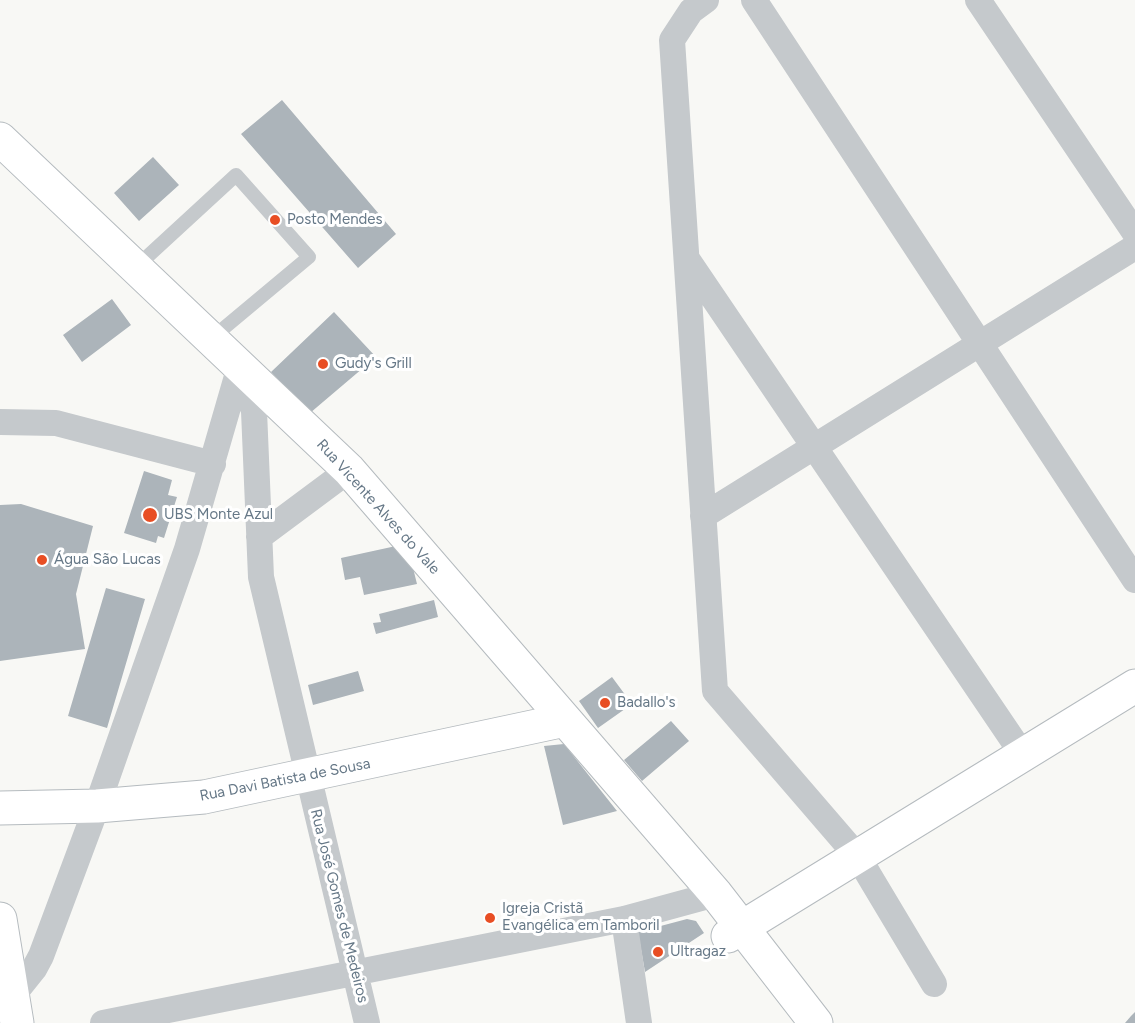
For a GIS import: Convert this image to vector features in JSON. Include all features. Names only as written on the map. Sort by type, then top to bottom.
[{"type":"main road","name":"Rua Vicente Alves do Vale","points":[[0,139],[349,470],[565,720],[816,1023]]},
{"type":"main road","points":[[728,916],[858,857],[1135,686]]},
{"type":"main road","name":"Rua Davi Batista de Sousa","points":[[0,808],[97,806],[204,797],[307,777],[565,720]]},
{"type":"main road","name":"Rua Vicente Alves do Vale","points":[[728,916],[793,1023]]},
{"type":"main road","points":[[0,920],[15,1008]]},
{"type":"street","points":[[706,0],[691,11],[672,40],[715,691],[858,857],[934,984]]},
{"type":"street","points":[[754,0],[1135,580]]},
{"type":"street","points":[[978,0],[1135,233]]},
{"type":"street","points":[[703,516],[1135,248]]},
{"type":"street","points":[[687,258],[1023,755]]},
{"type":"street","points":[[15,1008],[41,956],[97,806],[187,549],[241,366]]},
{"type":"street","name":"Rua José Gomes de Medeiros","points":[[241,366],[254,411],[261,577],[367,1023]]},
{"type":"street","points":[[0,422],[56,423],[213,464]]},
{"type":"street","points":[[259,537],[349,470]]},
{"type":"street","points":[[103,1023],[624,919],[728,916]]},
{"type":"street","points":[[624,919],[639,1023]]},
{"type":"lane","points":[[136,267],[236,175],[309,257],[212,338]]},
{"type":"building","points":[[282,100],[396,234],[358,268],[241,134]]},
{"type":"building","points":[[153,157],[179,185],[139,221],[114,193]]},
{"type":"building","points":[[112,299],[131,325],[82,362],[63,335]]},
{"type":"building","name":"Gudy's Grill","points":[[334,312],[376,357],[310,413],[271,372]]},
{"type":"building","name":"UBS Monte Azul","points":[[144,471],[172,480],[168,495],[177,497],[164,538],[158,536],[156,543],[124,533]]},
{"type":"building","name":"Água São Lucas","points":[[21,504],[93,526],[76,594],[85,649],[0,661],[0,505]]},
{"type":"building","points":[[396,546],[413,568],[417,584],[364,595],[360,577],[345,580],[341,558]]},
{"type":"building","points":[[106,588],[145,599],[107,728],[68,716]]},
{"type":"building","points":[[434,600],[438,617],[376,634],[373,623],[381,622],[379,614]]},
{"type":"building","points":[[358,671],[364,691],[313,705],[308,685]]},
{"type":"building","name":"Badallo's","points":[[612,677],[632,704],[598,728],[579,701]]},
{"type":"building","points":[[671,721],[689,741],[642,781],[624,760]]},
{"type":"building","points":[[564,744],[617,811],[563,825],[544,746]]},
{"type":"building","name":"Ultragaz","points":[[687,919],[696,921],[704,933],[645,972],[638,932]]},
{"type":"building","points":[[1135,1012],[1135,1023],[1125,1023],[1131,1016]]},
{"type":"place","name":"Posto Mendes","points":[[275,220]]},
{"type":"place","name":"Gudy's Grill","points":[[323,364]]},
{"type":"place","name":"UBS Monte Azul","points":[[150,515]]},
{"type":"place","name":"Água São Lucas","points":[[42,560]]},
{"type":"place","name":"Badallo's","points":[[605,703]]},
{"type":"place","name":"Igreja Cristã Evangélica em Tamboril","points":[[490,918]]},
{"type":"place","name":"Ultragaz","points":[[658,952]]}]
